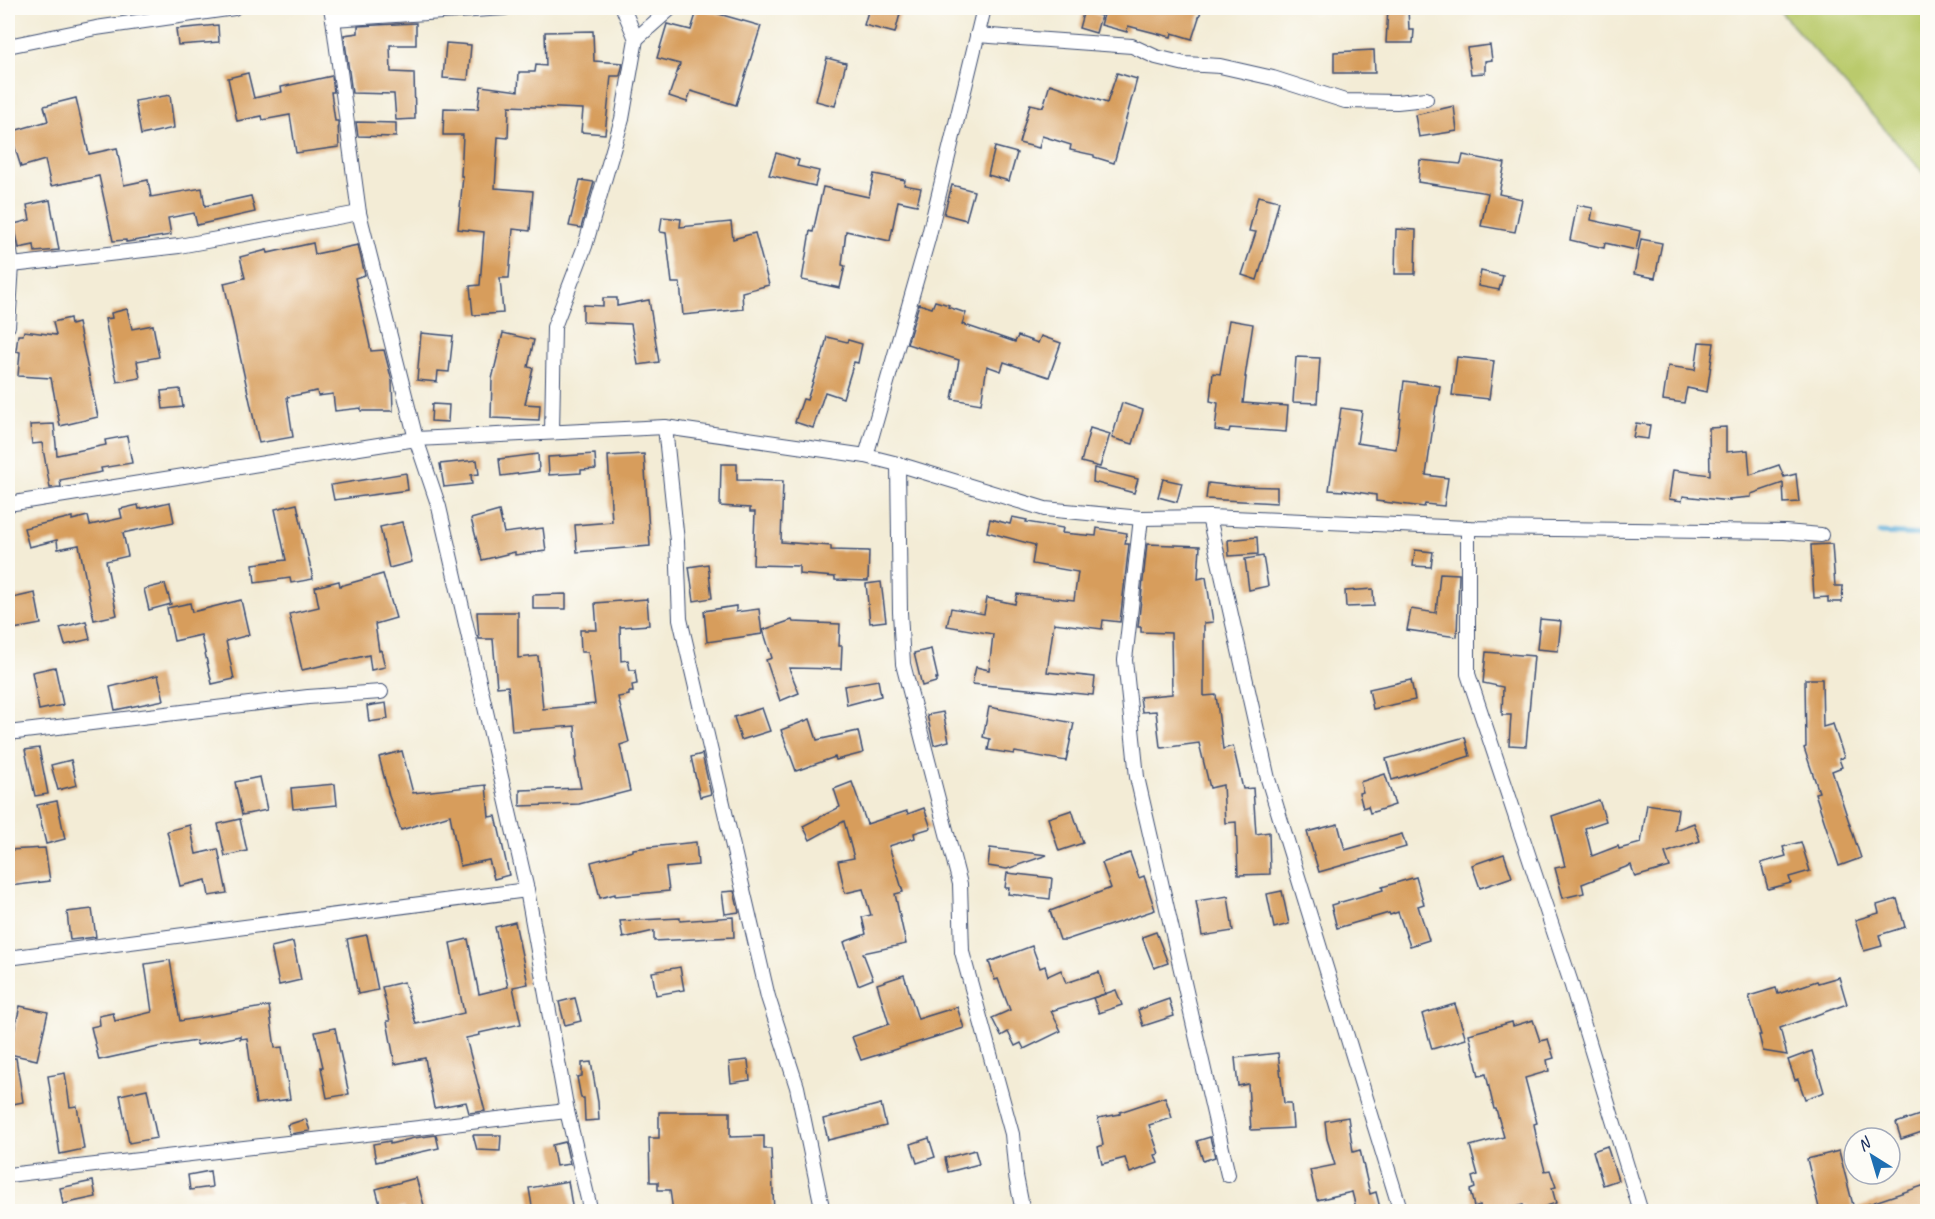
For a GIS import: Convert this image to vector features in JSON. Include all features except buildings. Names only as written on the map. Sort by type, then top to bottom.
[{"type":"street","points":[[8,45],[96,28],[234,8]]},
{"type":"street","points":[[505,8],[332,13],[359,213],[416,439],[439,507],[527,890],[567,1111],[591,1212]]},
{"type":"street","points":[[552,432],[554,327],[585,246],[622,120],[636,39],[623,8]]},
{"type":"street","points":[[636,39],[670,8]]},
{"type":"street","points":[[866,456],[928,239],[984,8]]},
{"type":"street","points":[[977,35],[1132,46],[1156,57],[1185,64],[1220,66],[1274,78],[1345,101],[1397,102],[1426,99]]},
{"type":"street","points":[[12,265],[179,246],[359,213]]},
{"type":"street","points":[[8,238],[12,265],[8,326]]},
{"type":"street","points":[[665,427],[677,541],[680,619],[768,997],[797,1087],[823,1212]]},
{"type":"street","points":[[8,504],[416,439],[665,427],[866,456],[1046,509],[1141,518],[1209,517],[1468,528],[1785,532],[1821,535]]},
{"type":"street","points":[[898,464],[903,664],[960,884],[962,952],[1012,1134],[1016,1176],[1023,1212]]},
{"type":"street","points":[[1209,517],[1268,779],[1401,1212]]},
{"type":"street","points":[[1141,518],[1125,660],[1137,777],[1228,1175]]},
{"type":"street","points":[[1468,528],[1468,674],[1571,983],[1641,1212]]},
{"type":"street","points":[[8,733],[308,697],[381,692]]},
{"type":"street","points":[[8,958],[527,890]]},
{"type":"street","points":[[8,1175],[567,1111]]},
{"type":"green space","points":[[1777,8],[1927,8],[1927,177]]},
{"type":"waterway","points":[[1879,533],[1928,535]]}]
